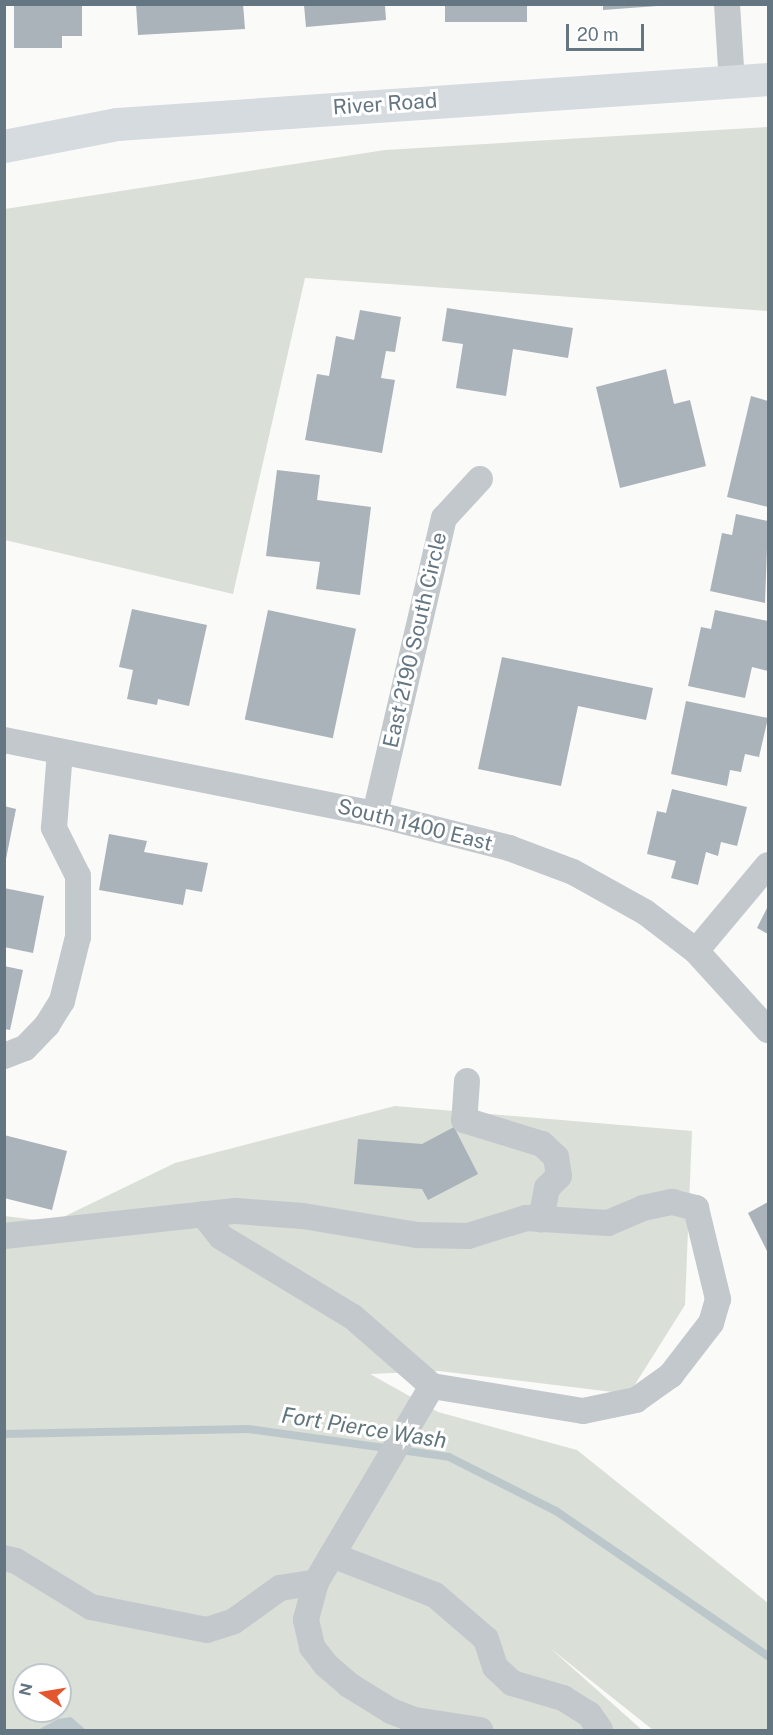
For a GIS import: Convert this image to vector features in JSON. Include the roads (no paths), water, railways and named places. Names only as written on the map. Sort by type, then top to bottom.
[{"type":"main road","name":"River Road","points":[[4,146],[117,124],[384,103],[768,80]]},
{"type":"street","points":[[728,4],[732,83]]},
{"type":"street","name":"East 2190 South Circle","points":[[375,814],[444,518],[480,479]]},
{"type":"street","name":"South 1400 East","points":[[4,740],[375,814],[509,848],[573,872],[645,912],[696,951],[768,1030]]},
{"type":"street","points":[[4,1056],[25,1048],[52,1017],[62,1000],[78,937],[78,876],[54,828],[60,752]]},
{"type":"street","points":[[696,951],[768,866]]},
{"type":"street","points":[[467,1081],[464,1120],[542,1144],[556,1157],[559,1176],[547,1188],[541,1219]]},
{"type":"street","points":[[4,1236],[203,1214],[236,1211],[292,1215],[417,1234],[468,1236],[526,1218],[608,1223],[672,1202],[696,1208],[718,1299],[711,1323],[671,1375],[636,1400],[583,1411],[425,1394],[353,1317],[221,1237],[203,1214]]},
{"type":"street","points":[[425,1394],[316,1582],[306,1620],[312,1647],[326,1665],[349,1685],[391,1711],[415,1720],[480,1731]]},
{"type":"street","points":[[332,1555],[435,1595],[486,1639],[495,1667],[512,1683],[563,1698],[590,1714],[600,1731]]},
{"type":"street","points":[[4,1558],[16,1561],[91,1607],[207,1630],[234,1621],[280,1588],[316,1582]]},
{"type":"waterway","name":"Fort Pierce Wash","points":[[4,1434],[248,1429],[449,1457],[556,1511],[768,1656]]}]
